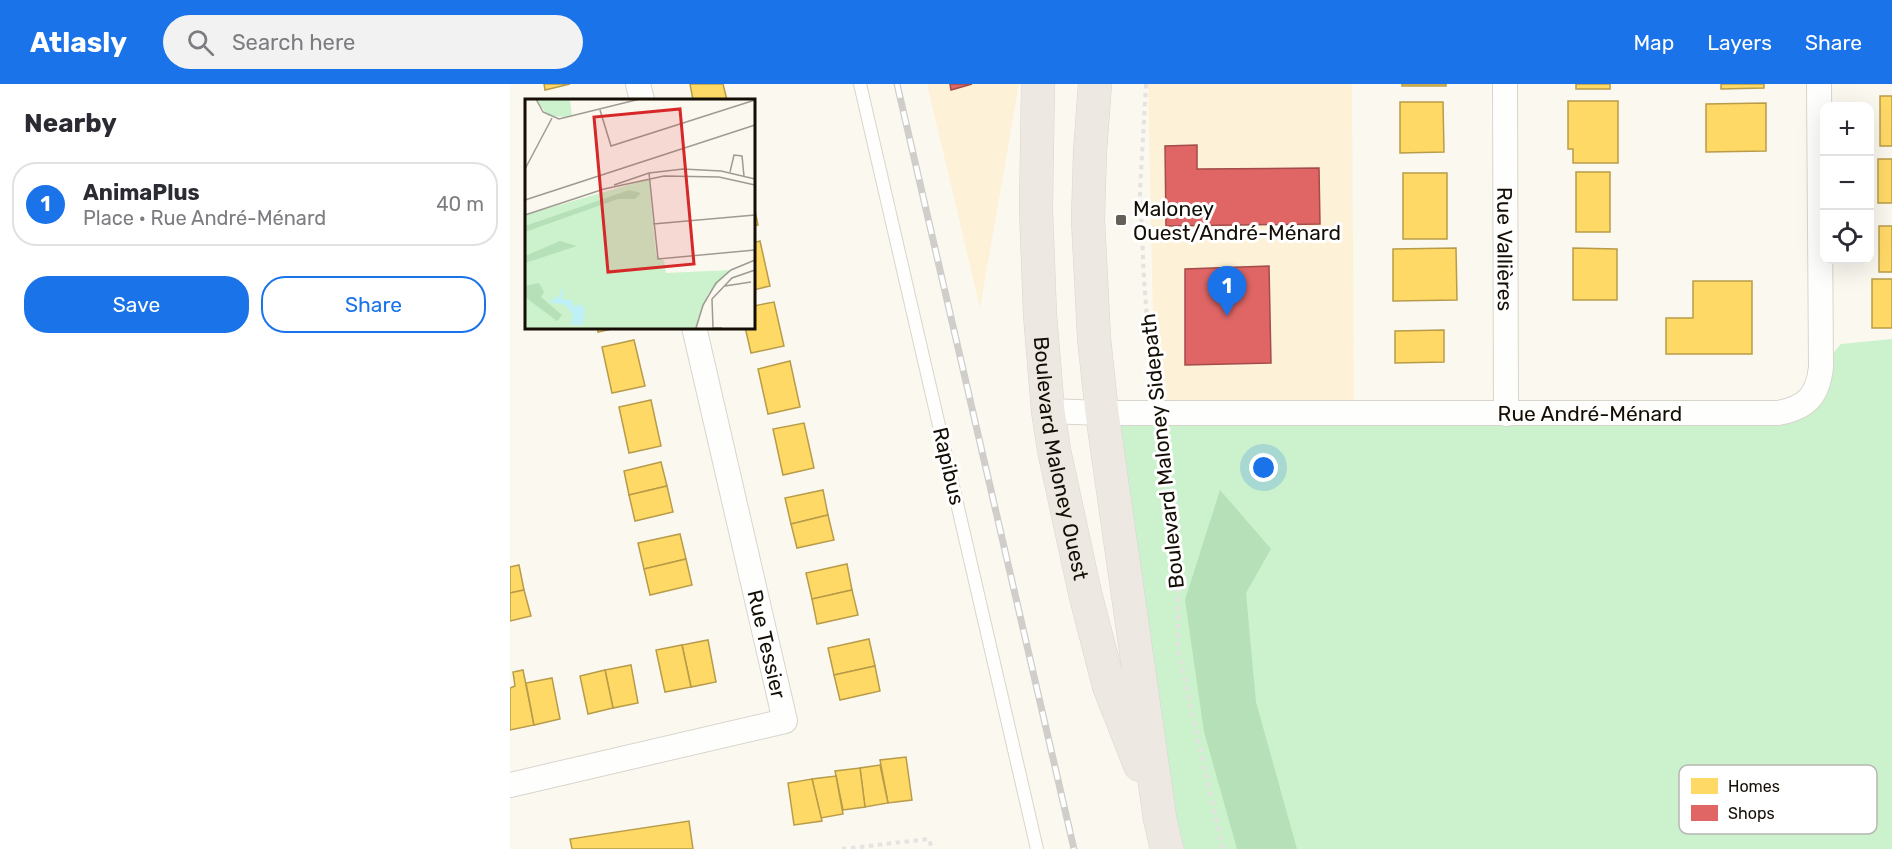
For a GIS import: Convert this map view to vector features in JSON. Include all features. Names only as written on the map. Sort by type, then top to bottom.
[{"type":"main road","name":"Boulevard Maloney Ouest","points":[[1038,84],[1036,208],[1040,315],[1048,411],[1064,503],[1109,686],[1164,834]]},
{"type":"main road","name":"Boulevard Maloney Ouest","points":[[1095,84],[1088,219],[1094,338],[1102,413],[1164,834]]},
{"type":"street","points":[[638,84],[642,99]]},
{"type":"street","name":"Rue Vallières","points":[[1505,84],[1506,414]]},
{"type":"street","name":"Rue André-Ménard","points":[[1048,411],[1506,414],[1778,413],[1794,410],[1805,404],[1814,394],[1820,381],[1819,84]]},
{"type":"street","name":"Rue Tessier","points":[[510,785],[784,721],[694,328]]},
{"type":"lane","name":"Rapibus","points":[[860,84],[1037,849]]},
{"type":"path","name":"Boulevard Maloney Sidepath","points":[[1146,84],[1140,191],[1144,279],[1158,442],[1174,523],[1178,557],[1178,650],[1223,849]]},
{"type":"path","points":[[842,849],[929,838],[932,849]]},
{"type":"shaded area","points":[[927,84],[1019,84],[980,308]]},
{"type":"shaded area","points":[[1148,84],[1352,84],[1354,413],[1155,412]]},
{"type":"green space","points":[[1892,339],[1892,849],[1167,849],[1102,413],[1794,410],[1821,367],[1841,344]]},
{"type":"green space","points":[[1220,490],[1271,549],[1246,593],[1256,702],[1297,849],[1237,849],[1204,732],[1185,600]]},
{"type":"building: Homes","points":[[544,84],[570,84],[545,90]]},
{"type":"building: Homes","points":[[690,84],[723,84],[727,99],[693,99]]},
{"type":"building: Homes","points":[[1402,84],[1446,84],[1446,86],[1402,86]]},
{"type":"building: Homes","points":[[1576,84],[1610,84],[1610,89],[1576,89]]},
{"type":"building: Homes","points":[[1721,84],[1764,84],[1764,88],[1721,89]]},
{"type":"building: Homes","points":[[1880,96],[1892,96],[1892,146],[1880,146]]},
{"type":"building: Homes","points":[[1568,101],[1618,101],[1618,163],[1573,163],[1573,149],[1568,149]]},
{"type":"building: Homes","points":[[1400,102],[1443,102],[1444,152],[1400,153]]},
{"type":"building: Homes","points":[[1766,103],[1766,151],[1706,152],[1706,104]]},
{"type":"building: Homes","points":[[1878,159],[1892,159],[1892,203],[1878,203]]},
{"type":"building: Homes","points":[[1576,172],[1610,172],[1610,232],[1576,232]]},
{"type":"building: Homes","points":[[1403,173],[1447,173],[1447,239],[1403,239]]},
{"type":"building: Homes","points":[[754,207],[758,225],[754,226]]},
{"type":"building: Homes","points":[[1879,226],[1892,226],[1892,272],[1879,272]]},
{"type":"building: Homes","points":[[760,241],[770,286],[754,290],[754,243]]},
{"type":"building: Homes","points":[[1456,248],[1457,300],[1393,301],[1393,249]]},
{"type":"building: Homes","points":[[1573,248],[1617,249],[1617,300],[1573,300]]},
{"type":"building: Homes","points":[[1872,279],[1892,279],[1892,328],[1872,328]]},
{"type":"building: Homes","points":[[1693,281],[1752,281],[1752,354],[1666,354],[1666,318],[1693,318]]},
{"type":"building: Homes","points":[[774,302],[784,346],[751,353],[745,328],[754,328],[754,306]]},
{"type":"building: Homes","points":[[597,328],[616,328],[598,332]]},
{"type":"building: Homes","points":[[1444,330],[1444,362],[1395,363],[1395,331]]},
{"type":"building: Homes","points":[[634,340],[645,386],[612,393],[602,347]]},
{"type":"building: Homes","points":[[790,361],[800,407],[768,414],[758,369]]},
{"type":"building: Homes","points":[[651,400],[661,446],[629,453],[619,407]]},
{"type":"building: Homes","points":[[804,423],[814,468],[783,475],[773,429]]},
{"type":"building: Homes","points":[[661,462],[667,486],[629,495],[624,471]]},
{"type":"building: Homes","points":[[667,486],[673,512],[635,521],[629,495]]},
{"type":"building: Homes","points":[[823,490],[828,515],[791,524],[785,498]]},
{"type":"building: Homes","points":[[828,515],[834,540],[797,548],[791,524]]},
{"type":"building: Homes","points":[[680,534],[686,559],[644,569],[638,543]]},
{"type":"building: Homes","points":[[686,559],[692,585],[650,595],[644,569]]},
{"type":"building: Homes","points":[[847,564],[852,590],[812,599],[806,573]]},
{"type":"building: Homes","points":[[519,565],[524,590],[510,593],[510,567]]},
{"type":"building: Homes","points":[[524,590],[531,616],[510,621],[510,593]]},
{"type":"building: Homes","points":[[852,590],[858,615],[817,624],[812,599]]},
{"type":"building: Homes","points":[[869,639],[875,666],[834,675],[828,648]]},
{"type":"building: Homes","points":[[708,640],[716,682],[691,687],[682,645]]},
{"type":"building: Homes","points":[[682,645],[691,687],[665,692],[656,650]]},
{"type":"building: Homes","points":[[631,665],[638,703],[613,708],[605,670]]},
{"type":"building: Homes","points":[[875,666],[880,691],[840,700],[834,675]]},
{"type":"building: Homes","points":[[523,670],[534,725],[510,730],[510,688],[515,686],[513,672]]},
{"type":"building: Homes","points":[[605,670],[613,708],[588,714],[580,676]]},
{"type":"building: Homes","points":[[552,678],[560,719],[534,725],[526,683]]},
{"type":"building: Homes","points":[[906,757],[912,800],[888,803],[880,760]]},
{"type":"building: Homes","points":[[880,765],[888,803],[865,807],[860,768]]},
{"type":"building: Homes","points":[[860,768],[865,807],[843,810],[835,771]]},
{"type":"building: Homes","points":[[836,776],[843,814],[821,818],[812,779]]},
{"type":"building: Homes","points":[[812,779],[822,821],[794,825],[788,783]]},
{"type":"building: Homes","points":[[689,821],[693,849],[572,849],[570,839]]},
{"type":"building: Shops","points":[[950,84],[972,84],[951,90]]},
{"type":"building: Shops","points":[[1197,145],[1197,169],[1319,168],[1320,224],[1166,226],[1165,146]]},
{"type":"building: Shops","points":[[1269,266],[1271,363],[1185,365],[1185,269]]},
{"type":"railway","points":[[897,84],[1074,849]]},
{"type":"place","name":"Maloney Ouest/André-Ménard","points":[[1121,220]]},
{"type":"place","name":"AnimaPlus","points":[[1227,316]]}]
